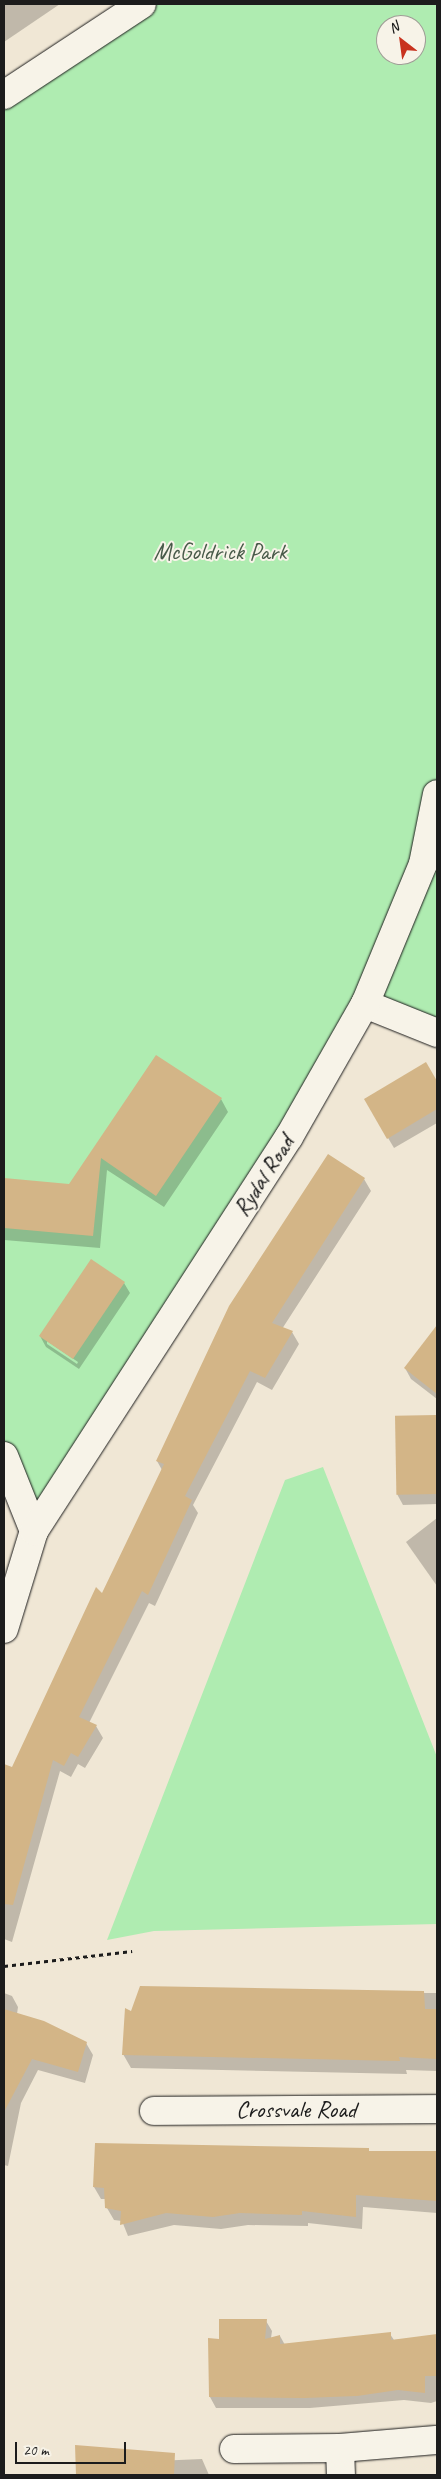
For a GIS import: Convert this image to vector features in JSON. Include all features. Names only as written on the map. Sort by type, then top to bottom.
[{"type":"street","points":[[4,95],[142,4]]},
{"type":"street","name":"Rydal Road","points":[[4,1629],[34,1532],[289,1137],[366,1004],[423,864],[437,794]]},
{"type":"street","points":[[366,1004],[437,1033]]},
{"type":"street","points":[[4,1456],[34,1532]]},
{"type":"street","name":"Crossvale Road","points":[[154,2111],[437,2109]]},
{"type":"street","points":[[234,2450],[340,2448],[436,2440]]},
{"type":"street","points":[[340,2448],[341,2475]]},
{"type":"path","points":[[4,1966],[132,1951]]},
{"type":"green space","name":"McGoldrick Park","points":[[154,4],[437,4],[437,1033],[366,1004],[34,1531],[4,1456],[4,100]]},
{"type":"green space","points":[[323,1467],[437,1757],[437,1924],[154,1931],[107,1940],[285,1480]]},
{"type":"building","points":[[156,1055],[222,1098],[156,1196],[101,1158],[93,1236],[4,1228],[4,1178],[69,1184]]},
{"type":"building","points":[[426,1062],[437,1081],[437,1109],[387,1139],[364,1099]]},
{"type":"building","points":[[328,1154],[365,1178],[272,1323],[293,1331],[265,1378],[250,1371],[185,1496],[192,1500],[148,1595],[142,1591],[79,1717],[97,1725],[78,1757],[71,1753],[64,1766],[53,1760],[13,1905],[4,1904],[4,1764],[12,1767],[96,1587],[102,1593],[164,1464],[156,1461],[229,1306]]},
{"type":"building","points":[[91,1259],[125,1282],[73,1359],[39,1336]]},
{"type":"building","points":[[437,1325],[437,1394],[404,1368]]},
{"type":"building","points":[[436,1415],[437,1494],[396,1495],[395,1416]]},
{"type":"building","points":[[140,1986],[424,1991],[425,2009],[437,2009],[437,2059],[399,2057],[400,2061],[122,2055],[125,2008],[131,2011]]},
{"type":"building","points":[[4,2009],[44,2021],[87,2042],[78,2072],[32,2059],[4,2112]]},
{"type":"building","points":[[95,2143],[369,2148],[369,2151],[437,2151],[437,2201],[356,2195],[356,2217],[302,2211],[302,2215],[240,2213],[213,2217],[166,2213],[120,2225],[121,2211],[105,2208],[104,2188],[93,2187]]},
{"type":"building","points":[[219,2319],[267,2319],[265,2339],[280,2335],[280,2344],[391,2332],[391,2340],[437,2334],[437,2376],[425,2376],[425,2393],[398,2390],[357,2396],[304,2398],[209,2397],[208,2338],[219,2339]]},
{"type":"building","points":[[75,2445],[175,2453],[174,2475],[76,2475]]}]
